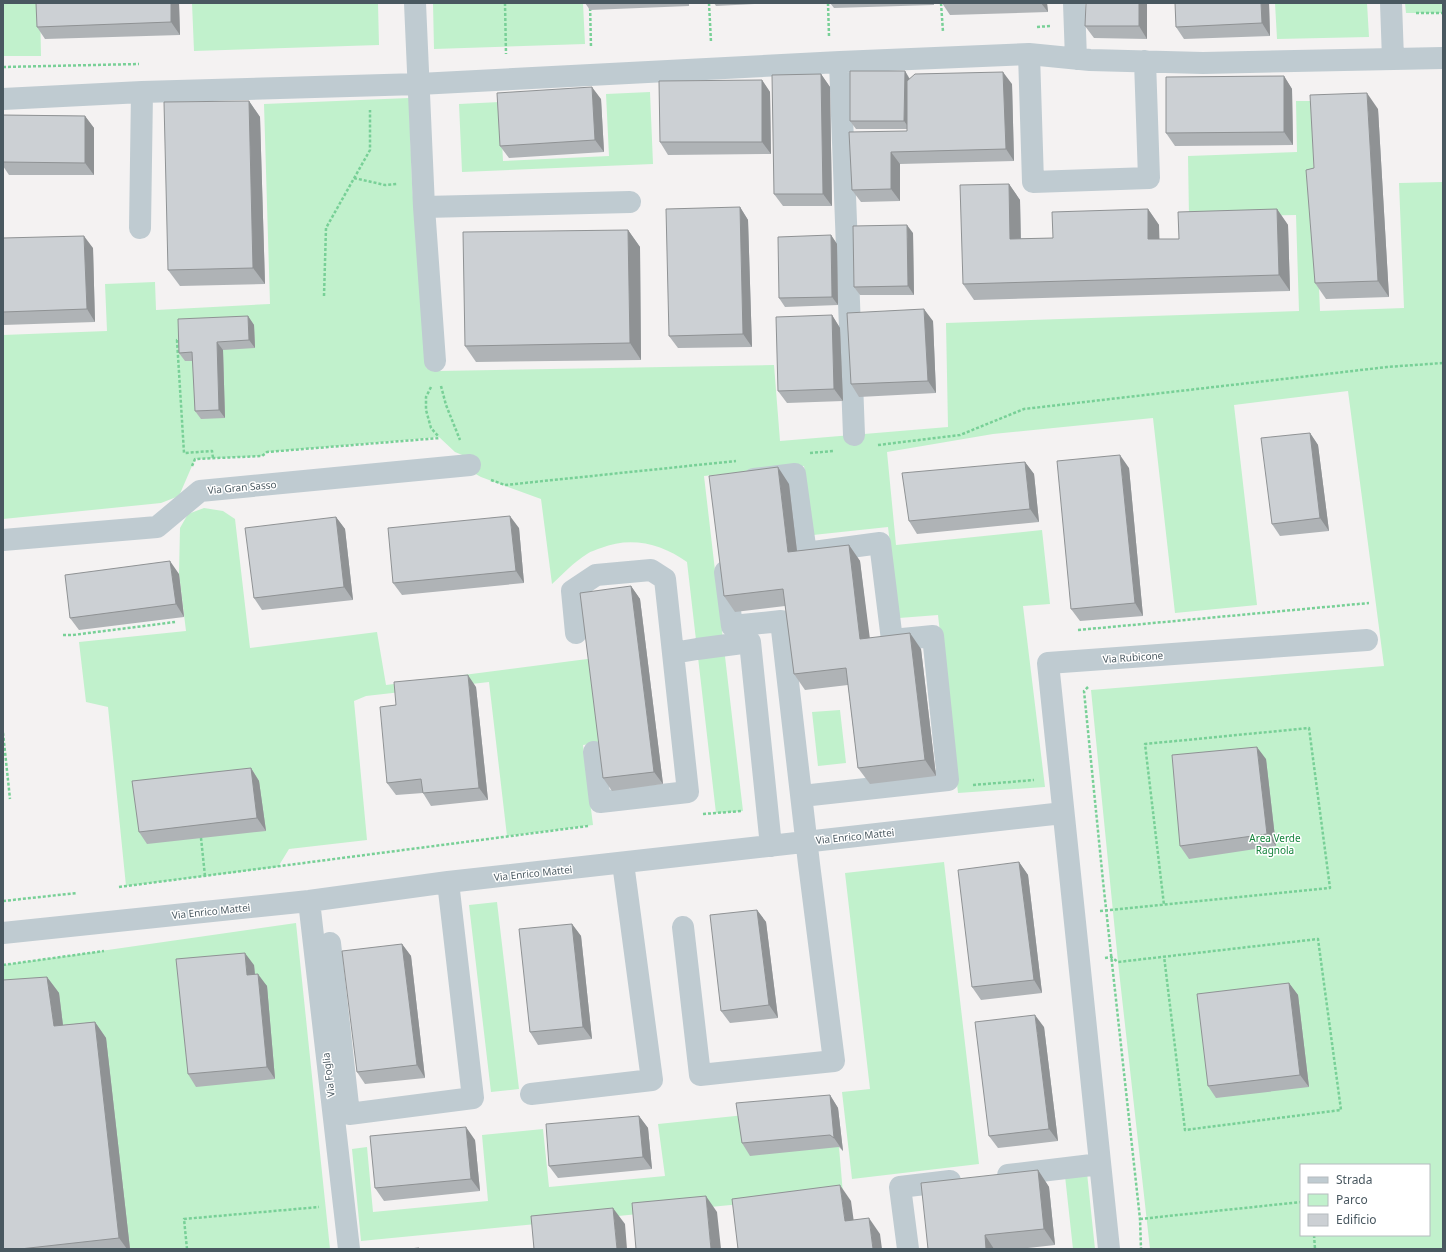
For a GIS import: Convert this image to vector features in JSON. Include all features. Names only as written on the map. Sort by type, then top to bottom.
[{"type":"street","points":[[416,3],[424,207],[436,366]]},
{"type":"street","points":[[1074,3],[1076,58]]},
{"type":"street","points":[[1391,3],[1392,59]]},
{"type":"street","points":[[1029,54],[1033,182],[1149,178],[1145,61]]},
{"type":"street","points":[[3,99],[142,92],[419,84],[840,62],[1029,54],[1076,58],[1203,63],[1443,58]]},
{"type":"street","points":[[840,62],[847,443]]},
{"type":"street","points":[[140,228],[142,92]]},
{"type":"street","points":[[424,207],[630,202]]},
{"type":"street","name":"Via Gran Sasso","points":[[3,540],[157,527],[200,491],[470,465]]},
{"type":"street","points":[[738,471],[795,474],[806,553],[880,543],[892,640],[933,636],[948,780],[802,796]]},
{"type":"street","points":[[683,927],[700,1075],[834,1060],[781,620],[732,626],[723,555]]},
{"type":"street","points":[[576,633],[572,591],[596,575],[651,570],[665,579],[688,792],[600,802],[594,752]]},
{"type":"street","name":"Via Rubicone","points":[[1063,813],[1048,663],[1367,640]]},
{"type":"street","points":[[673,653],[750,642],[771,846]]},
{"type":"street","points":[[1063,813],[1109,1249]]},
{"type":"street","name":"Via Enrico Mattei","points":[[3,933],[309,901],[448,882],[1063,813]]},
{"type":"street","points":[[531,1094],[652,1080],[623,862]]},
{"type":"street","points":[[330,943],[348,1114],[473,1098],[448,882]]},
{"type":"street","name":"Via Foglia","points":[[309,901],[335,1205],[348,1249]]},
{"type":"street","points":[[908,1249],[900,1187],[1100,1164]]},
{"type":"path","points":[[505,3],[506,55]]},
{"type":"path","points":[[590,3],[591,50]]},
{"type":"path","points":[[709,3],[711,45]]},
{"type":"path","points":[[828,3],[829,38]]},
{"type":"path","points":[[941,3],[943,32]]},
{"type":"path","points":[[1413,13],[1443,13]]},
{"type":"path","points":[[324,296],[326,228],[370,150],[370,107]]},
{"type":"path","points":[[354,178],[385,185],[398,184]]},
{"type":"path","points":[[184,338],[177,340],[184,453],[212,451],[213,458]]},
{"type":"path","points":[[878,445],[960,435],[1024,409],[1387,367],[1443,363]]},
{"type":"path","points":[[436,366],[426,397],[426,410],[431,428],[439,437]]},
{"type":"path","points":[[436,366],[446,405],[472,472],[505,486],[738,471]]},
{"type":"path","points":[[809,453],[847,443]]},
{"type":"path","points":[[1078,630],[1369,603]]},
{"type":"path","points":[[63,635],[176,622]]},
{"type":"path","points":[[1092,683],[1084,691],[1106,910],[1140,1219],[1141,1249]]},
{"type":"path","points":[[1074,914],[1106,910],[1164,905],[1330,888],[1309,728],[1145,744],[1164,905]]},
{"type":"path","points":[[3,733],[10,799]]},
{"type":"path","points":[[201,838],[205,876]]},
{"type":"path","points":[[3,901],[77,892]]},
{"type":"path","points":[[1079,961],[1111,957],[1118,962],[1164,956],[1318,939],[1341,1110],[1185,1130],[1164,956]]},
{"type":"path","points":[[1140,1219],[1300,1202]]},
{"type":"path","points":[[187,1249],[184,1219],[335,1205]]},
{"type":"path","points":[[1314,1236],[1315,1249]]},
{"type":"green space","points":[[3,3],[40,3],[41,56],[3,56]]},
{"type":"green space","points":[[192,3],[378,3],[379,45],[194,51]]},
{"type":"green space","points":[[433,3],[583,3],[585,44],[434,49]]},
{"type":"green space","points":[[1275,3],[1367,3],[1369,37],[1277,39]]},
{"type":"green space","points":[[1405,3],[1443,3],[1443,13],[1406,13]]},
{"type":"green space","points":[[650,92],[653,164],[462,172],[459,104],[500,102],[503,161],[609,156],[606,94]]},
{"type":"green space","name":"Area Verde Ragnola","points":[[409,98],[412,184],[426,368],[438,371],[774,365],[780,441],[948,427],[946,323],[1299,311],[1296,215],[1189,217],[1188,156],[1297,152],[1296,101],[1311,101],[1320,311],[1404,308],[1399,183],[1443,182],[1443,1249],[1150,1249],[1118,962],[1091,690],[1384,666],[1348,391],[1234,405],[1257,605],[1175,613],[1153,418],[993,434],[887,452],[896,545],[1042,530],[1050,604],[1023,606],[1045,787],[958,793],[938,615],[899,618],[888,527],[813,535],[804,466],[704,476],[743,811],[716,813],[687,562],[657,546],[635,542],[612,544],[582,557],[552,584],[541,499],[481,477],[472,472],[467,457],[455,452],[439,437],[267,452],[262,456],[195,459],[179,496],[161,503],[3,519],[3,335],[107,331],[105,284],[155,282],[156,310],[270,304],[264,104]]},
{"type":"green space","points":[[204,508],[223,511],[235,519],[250,648],[377,632],[386,685],[595,658],[606,742],[583,745],[593,825],[507,836],[489,682],[366,696],[354,701],[367,840],[289,849],[278,867],[126,886],[108,707],[86,702],[79,642],[186,631],[179,574],[180,528],[188,514]]},
{"type":"green space","points":[[840,710],[846,763],[818,766],[812,712]]},
{"type":"green space","points":[[944,862],[979,1164],[852,1179],[842,1092],[870,1089],[845,873]]},
{"type":"green space","points":[[497,902],[519,1089],[491,1092],[469,905]]},
{"type":"green space","points":[[296,923],[330,1249],[130,1249],[65,1042],[3,997],[3,965]]},
{"type":"green space","points":[[745,1115],[839,1147],[843,1194],[361,1241],[352,1149],[367,1147],[373,1212],[488,1201],[482,1135],[543,1129],[549,1187],[665,1176],[658,1124]]},
{"type":"green space","points":[[1087,1173],[1095,1249],[1073,1249],[1065,1176]]},
{"type":"building","points":[[36,3],[171,3],[171,22],[37,27]]},
{"type":"building","points":[[1086,3],[1139,3],[1139,26],[1085,26]]},
{"type":"building","points":[[1175,3],[1261,3],[1262,23],[1176,27]]},
{"type":"building","points":[[850,71],[905,71],[904,121],[850,121]]},
{"type":"building","points":[[1003,72],[1006,149],[891,152],[891,189],[852,190],[849,132],[907,131],[907,81],[915,74]]},
{"type":"building","points":[[821,74],[823,194],[774,194],[772,75]]},
{"type":"building","points":[[1284,76],[1284,132],[1166,133],[1166,77]]},
{"type":"building","points":[[762,80],[762,142],[660,142],[659,81]]},
{"type":"building","points":[[592,87],[595,140],[500,146],[497,93]]},
{"type":"building","points":[[1367,93],[1378,281],[1315,283],[1306,170],[1314,168],[1310,95]]},
{"type":"building","points":[[249,101],[253,268],[168,270],[164,102]]},
{"type":"building","points":[[3,115],[85,116],[85,163],[3,162]]},
{"type":"building","points":[[1009,184],[1010,239],[1053,238],[1052,212],[1148,209],[1148,239],[1179,239],[1178,212],[1277,209],[1279,275],[963,284],[960,185]]},
{"type":"building","points":[[740,207],[743,334],[669,336],[666,209]]},
{"type":"building","points":[[907,225],[908,286],[854,287],[853,226]]},
{"type":"building","points":[[628,230],[630,343],[465,346],[463,232]]},
{"type":"building","points":[[831,235],[832,297],[779,298],[778,237]]},
{"type":"building","points":[[84,236],[87,309],[3,312],[3,238]]},
{"type":"building","points":[[924,309],[928,381],[851,384],[847,313]]},
{"type":"building","points":[[832,315],[834,389],[778,391],[776,317]]},
{"type":"building","points":[[248,316],[249,340],[217,342],[219,410],[195,411],[192,352],[179,353],[178,319]]},
{"type":"building","points":[[1310,433],[1320,518],[1272,524],[1261,438]]},
{"type":"building","points":[[1120,455],[1135,603],[1071,609],[1057,461]]},
{"type":"building","points":[[1025,462],[1030,509],[909,521],[902,473]]},
{"type":"building","points":[[778,467],[788,552],[849,545],[860,639],[910,633],[925,760],[858,768],[846,668],[794,674],[783,589],[724,596],[709,476]]},
{"type":"building","points":[[510,516],[516,571],[393,583],[388,528]]},
{"type":"building","points":[[336,517],[344,587],[254,598],[245,528]]},
{"type":"building","points":[[170,561],[176,604],[70,618],[65,575]]},
{"type":"building","points":[[631,586],[654,772],[603,778],[580,593]]},
{"type":"building","points":[[468,675],[479,788],[423,793],[421,779],[387,783],[380,707],[396,705],[394,682]]},
{"type":"building","points":[[1257,747],[1267,834],[1180,846],[1172,755]]},
{"type":"building","points":[[251,768],[257,818],[139,832],[132,781]]},
{"type":"building","points":[[1019,862],[1034,980],[972,987],[958,870]]},
{"type":"building","points":[[757,910],[769,1005],[721,1011],[710,915]]},
{"type":"building","points":[[572,924],[583,1027],[530,1032],[519,929]]},
{"type":"building","points":[[402,944],[417,1065],[357,1072],[342,951]]},
{"type":"building","points":[[245,953],[247,975],[258,974],[267,1067],[188,1074],[176,959]]},
{"type":"building","points":[[47,977],[54,1026],[95,1022],[119,1238],[20,1249],[3,1249],[3,980]]},
{"type":"building","points":[[1289,983],[1300,1075],[1208,1086],[1197,994]]},
{"type":"building","points":[[1035,1015],[1049,1129],[989,1136],[975,1022]]},
{"type":"building","points":[[830,1095],[834,1138],[830,1135],[742,1143],[736,1103]]},
{"type":"building","points":[[639,1116],[643,1157],[549,1166],[546,1124]]},
{"type":"building","points":[[466,1127],[471,1179],[375,1188],[370,1136]]},
{"type":"building","points":[[1038,1170],[1044,1229],[985,1235],[986,1249],[928,1249],[921,1183]]},
{"type":"building","points":[[840,1185],[845,1221],[869,1218],[873,1249],[738,1249],[732,1199]]},
{"type":"building","points":[[706,1196],[711,1249],[636,1249],[632,1203]]},
{"type":"building","points":[[613,1208],[617,1249],[534,1249],[531,1216]]}]
